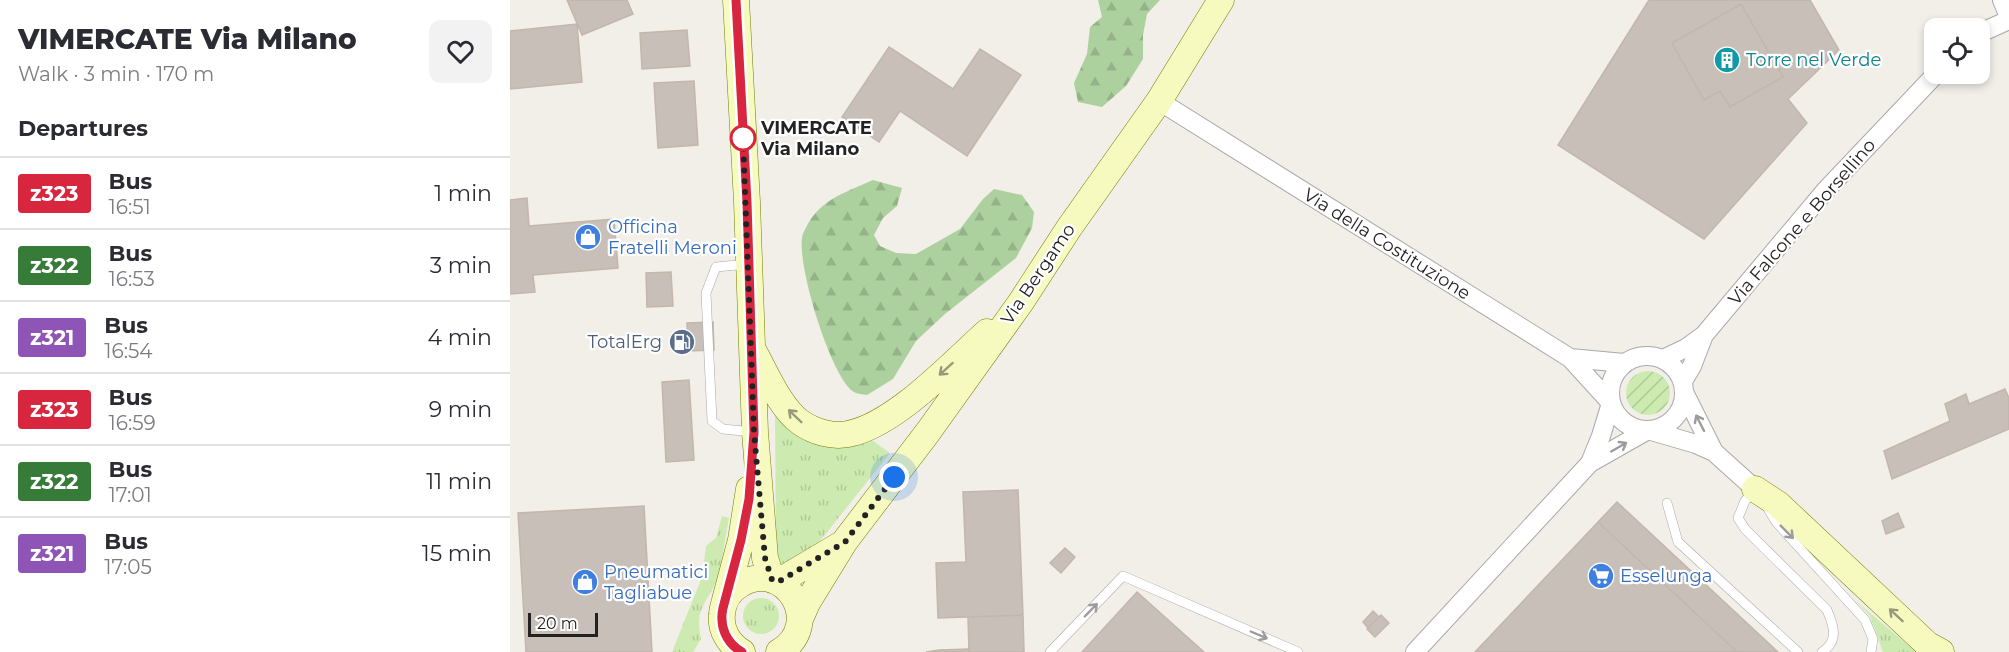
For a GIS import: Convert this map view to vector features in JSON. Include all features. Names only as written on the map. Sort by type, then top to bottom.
[{"type":"street","points":[[736,0],[747,202],[754,432],[765,558],[775,581]]},
{"type":"street","name":"Via Bergamo","points":[[779,652],[800,633],[812,595],[845,542],[928,432],[1021,302],[1069,228],[1159,101],[1221,0]]},
{"type":"street","points":[[1990,28],[2009,18],[2002,0]]},
{"type":"street","name":"Via Falcone e Borsellino","points":[[1684,388],[1704,335],[1825,190],[1926,84]]},
{"type":"street","name":"Via della Costituzione","points":[[1159,101],[1570,358],[1624,363]]},
{"type":"street","points":[[750,344],[782,400],[800,422],[824,433],[848,434],[866,428],[902,407],[1021,302]]},
{"type":"street","points":[[1663,359],[1686,348],[1704,335]]},
{"type":"street","points":[[1590,463],[1611,403],[1612,381],[1624,363],[1643,355],[1663,359],[1672,364],[1714,452]]},
{"type":"street","points":[[1570,358],[1611,403],[1616,414],[1625,423],[1635,428],[1696,444],[1714,452],[1755,489],[1778,504],[1928,645],[1941,652]]},
{"type":"street","points":[[1415,652],[1590,463],[1648,430],[1659,429],[1677,416],[1683,406],[1684,388]]},
{"type":"street","points":[[732,649],[722,622],[722,610],[741,540],[749,499],[754,432]]},
{"type":"street","name":"Via Bergamo","points":[[775,581],[845,542]]},
{"type":"street","points":[[725,601],[733,590],[743,583],[760,578],[775,581],[788,589],[794,597],[799,608],[800,633]]},
{"type":"lane","points":[[748,264],[716,267],[706,293],[712,421],[723,429],[754,432]]},
{"type":"lane","points":[[1822,652],[1828,648],[1835,636],[1834,625],[1827,610],[1745,529],[1738,518],[1745,501],[1755,489],[1776,522],[1865,620],[1873,639],[1871,652]]},
{"type":"lane","points":[[1667,503],[1678,542],[1798,652]]},
{"type":"lane","points":[[1807,531],[1821,573]]},
{"type":"lane","points":[[1050,652],[1122,576],[1298,652]]},
{"type":"green space","points":[[1098,0],[1160,0],[1147,14],[1143,35],[1143,59],[1126,86],[1102,107],[1078,102],[1074,83],[1087,54],[1090,27],[1102,17]]},
{"type":"green space","points":[[873,180],[902,188],[897,206],[883,218],[874,235],[880,246],[896,253],[916,254],[960,229],[983,199],[994,189],[1022,195],[1034,212],[1032,228],[1016,258],[945,314],[916,341],[893,379],[867,395],[854,392],[835,365],[816,317],[804,267],[802,247],[803,234],[815,213],[841,194]]},
{"type":"green space","points":[[1648,371],[1657,372],[1664,377],[1669,384],[1669,402],[1664,409],[1657,414],[1648,415],[1639,414],[1632,409],[1627,402],[1626,393],[1627,384],[1632,377],[1639,372]]},
{"type":"green space","points":[[775,413],[869,438],[890,453],[820,541],[809,552],[782,565],[776,553]]},
{"type":"green space","points":[[722,516],[729,518],[717,578],[699,619],[701,639],[693,652],[672,652],[702,577],[706,546],[716,538]]},
{"type":"green space","points":[[761,598],[774,603],[779,616],[774,629],[761,634],[748,629],[743,616],[748,603]]},
{"type":"green space","points":[[1856,601],[1916,652],[1883,652],[1870,616]]},
{"type":"building","points":[[567,0],[627,0],[633,14],[582,35]]},
{"type":"building","points":[[1649,0],[1810,0],[1839,50],[1788,99],[1807,123],[1704,239],[1558,145]]},
{"type":"building","name":"Torre nel Verde","points":[[1741,4],[1783,77],[1730,107],[1720,91],[1704,100],[1672,43]]},
{"type":"building","points":[[577,24],[582,82],[510,89],[510,31]]},
{"type":"building","points":[[687,30],[690,66],[642,69],[640,33]]},
{"type":"building","points":[[889,47],[953,89],[980,49],[1021,75],[967,156],[900,111],[879,142],[842,117]]},
{"type":"building","points":[[694,81],[698,145],[658,148],[654,83]]},
{"type":"building","points":[[527,198],[529,226],[614,219],[618,268],[533,275],[535,292],[510,294],[510,200]]},
{"type":"building","points":[[671,272],[673,306],[647,307],[646,273]]},
{"type":"building","points":[[713,322],[714,350],[688,351],[687,323]]},
{"type":"building","points":[[689,380],[694,460],[666,462],[662,382]]},
{"type":"building","points":[[2005,389],[2009,398],[2009,429],[1892,479],[1884,451],[1950,421],[1945,404],[1966,394],[1969,404]]},
{"type":"building","points":[[1018,490],[1023,615],[938,618],[936,563],[966,562],[963,492]]},
{"type":"building","points":[[1617,502],[1778,652],[1737,652],[1598,522]]},
{"type":"building","name":"Pneumatici Tagliabue","points":[[644,506],[652,652],[526,652],[518,513]]},
{"type":"building","points":[[1898,513],[1904,527],[1886,534],[1882,521]]},
{"type":"building","name":"Esselunga","points":[[1598,522],[1737,652],[1475,652]]},
{"type":"building","points":[[1065,548],[1075,557],[1061,573],[1050,563]]},
{"type":"building","points":[[1137,592],[1204,652],[1082,652]]},
{"type":"building","points":[[1373,611],[1379,617],[1368,628],[1363,622]]},
{"type":"building","points":[[1023,615],[1024,652],[969,652],[968,617]]},
{"type":"building","points":[[1381,615],[1389,623],[1375,637],[1367,629]]},
{"type":"building","points":[[969,649],[969,652],[926,652],[939,650]]},
{"type":"bus line","name":"z323","points":[[736,0],[747,202],[754,432],[749,499],[722,620],[729,641],[742,652]]},
{"type":"place","name":"Torre nel Verde","points":[[1727,60]]},
{"type":"place","name":"VIMERCATE Via Milano","points":[[743,138]]},
{"type":"place","name":"Officina Fratelli Meroni","points":[[588,237]]},
{"type":"place","name":"TotalErg","points":[[682,342]]},
{"type":"place","name":"Esselunga","points":[[1601,576]]},
{"type":"place","name":"Pneumatici Tagliabue","points":[[585,582]]},
{"type":"route","points":[[743,138],[754,432],[766,567],[772,580],[778,582],[792,575],[845,542],[894,477]]}]
